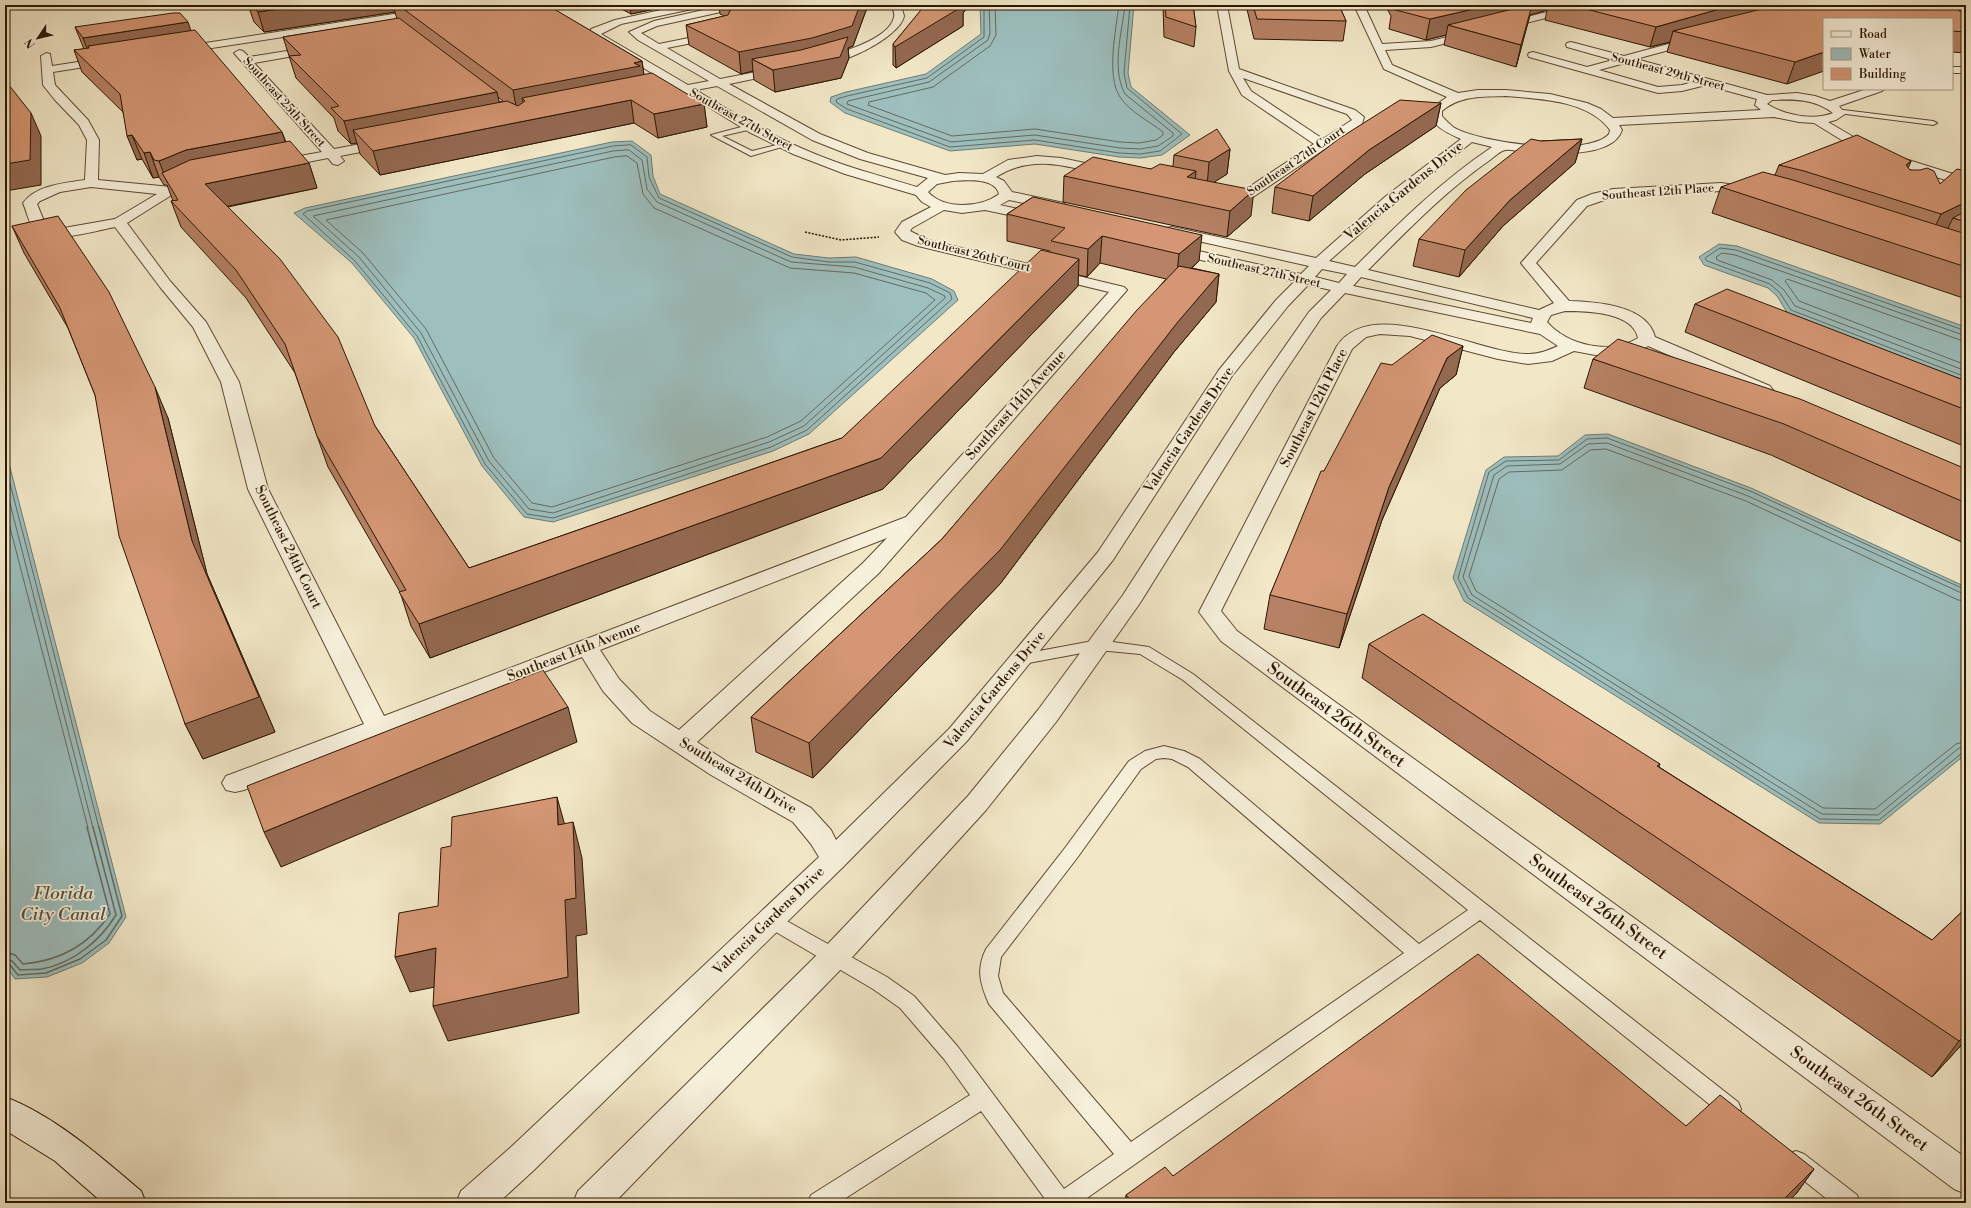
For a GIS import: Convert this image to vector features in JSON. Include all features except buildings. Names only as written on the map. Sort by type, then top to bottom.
[{"type":"street","points":[[169,51],[471,5]]},
{"type":"street","points":[[693,5],[724,21]]},
{"type":"street","name":"Southeast 27th Street","points":[[693,5],[618,22],[595,31],[596,35],[749,127],[785,145],[850,171],[921,192]]},
{"type":"street","points":[[706,12],[739,5]]},
{"type":"street","points":[[810,64],[832,60],[865,46],[883,36],[897,22],[899,14],[896,5]]},
{"type":"street","points":[[1222,5],[1234,71],[1246,93],[1322,144]]},
{"type":"street","points":[[1359,5],[1380,47],[1388,67],[1459,92],[1532,95],[1569,102],[1599,113],[1612,122],[1616,130],[1612,138],[1601,144],[1581,149],[1530,149],[1502,146],[1470,138],[1455,132],[1438,119],[1436,110],[1442,103],[1459,92]]},
{"type":"street","points":[[1380,47],[1432,44],[1586,5]]},
{"type":"street","name":"Southeast 27th Street","points":[[706,12],[654,24],[634,32],[816,137],[864,156],[942,178]]},
{"type":"street","points":[[386,18],[397,26]]},
{"type":"street","points":[[658,47],[715,36],[726,32]]},
{"type":"street","points":[[1587,70],[1707,36]]},
{"type":"street","name":"Southeast 25th Street","points":[[230,42],[335,158]]},
{"type":"street","name":"Southeast 29th Street","points":[[1571,45],[1706,82],[1763,102]]},
{"type":"street","points":[[246,61],[331,47]]},
{"type":"street","points":[[1380,47],[1400,58]]},
{"type":"street","points":[[46,55],[49,84],[59,98],[84,123],[93,140],[91,183]]},
{"type":"street","points":[[1533,55],[1658,90],[1682,88],[1706,82]]},
{"type":"street","name":"Southeast 29th Street","points":[[1641,55],[1788,96]]},
{"type":"street","points":[[47,70],[123,58]]},
{"type":"street","points":[[1953,61],[1966,62]]},
{"type":"street","points":[[1388,67],[1413,66],[1441,78]]},
{"type":"street","points":[[636,98],[666,96],[685,89],[794,67]]},
{"type":"street","points":[[1953,70],[1966,70]]},
{"type":"street","name":"Southeast 27th Court","points":[[1216,195],[1239,200],[1358,121],[1358,117],[1351,112],[1234,71]]},
{"type":"street","points":[[1834,108],[1876,90]]},
{"type":"street","points":[[1802,98],[1822,91]]},
{"type":"street","points":[[1599,113],[1763,102],[1788,96],[1802,98],[1834,108],[1839,114],[1835,117],[1818,120],[1795,118],[1774,113],[1612,122]]},
{"type":"street","points":[[1763,102],[1774,113]]},
{"type":"street","points":[[1358,117],[1373,117]]},
{"type":"street","points":[[1422,118],[1438,119]]},
{"type":"street","points":[[1818,120],[1865,149],[1897,161],[1966,182]]},
{"type":"street","name":"Valencia Gardens Drive","points":[[473,1203],[528,1154],[834,859],[958,735],[1023,659],[1106,556],[1225,374],[1282,303],[1331,251],[1391,199],[1470,138]]},
{"type":"street","points":[[266,171],[400,145]]},
{"type":"street","name":"Valencia Gardens Drive","points":[[590,1203],[835,956],[977,803],[1047,716],[1132,598],[1265,388],[1315,315],[1425,205],[1468,169],[1502,146]]},
{"type":"street","points":[[986,178],[1012,164],[1033,160],[1054,160],[1123,175]]},
{"type":"street","points":[[1924,183],[1966,167]]},
{"type":"street","points":[[1006,195],[1006,190],[1003,185],[986,178],[964,176],[942,178],[927,184],[921,192],[924,198],[942,206],[964,208],[986,206],[1053,221]]},
{"type":"street","points":[[91,183],[180,189],[119,222],[58,233],[45,232],[40,228],[30,203],[33,198],[64,188],[91,183]]},
{"type":"street","name":"Southeast 12th Place","points":[[1565,306],[1528,263],[1582,203],[1597,197],[1614,193],[1721,187],[1757,193]]},
{"type":"street","points":[[1006,195],[1072,209]]},
{"type":"street","points":[[986,206],[1002,199],[1006,195]]},
{"type":"street","points":[[1030,216],[1049,204]]},
{"type":"street","name":"Southeast 26th Court","points":[[942,206],[907,225],[902,232],[907,237],[923,243],[1119,290]]},
{"type":"street","name":"Southeast 24th Court","points":[[119,222],[165,284],[200,325],[230,382],[258,489],[378,728]]},
{"type":"street","name":"Southeast 27th Street","points":[[1157,228],[1357,272],[1543,322]]},
{"type":"street","name":"Southeast 27th Street","points":[[1159,246],[1341,288],[1543,322]]},
{"type":"street","name":"Southeast 14th Avenue","points":[[680,743],[871,568],[1119,290]]},
{"type":"street","points":[[1565,306],[1599,308],[1631,318],[1647,333],[1647,340],[1640,347],[1627,351],[1591,350],[1572,346],[1555,338],[1543,322],[1547,311],[1565,306]]},
{"type":"street","name":"Southeast 12th Place","points":[[1229,636],[1210,612],[1345,346],[1360,334],[1380,329],[1411,331],[1498,354],[1528,359],[1546,357],[1572,346]]},
{"type":"street","points":[[1647,340],[1777,396]]},
{"type":"street","name":"Southeast 14th Avenue","points":[[235,784],[913,521]]},
{"type":"street","name":"Southeast 26th Street","points":[[1229,636],[1966,1178]]},
{"type":"street","name":"Southeast 24th Drive","points":[[587,647],[611,686],[641,717],[720,769],[785,804],[802,815],[813,826],[834,859]]},
{"type":"street","points":[[5,1112],[66,1150],[129,1203]]},
{"type":"lane","points":[[1834,108],[1933,123]]},
{"type":"lane","points":[[749,127],[715,135],[751,154],[785,145]]},
{"type":"lane","points":[[1023,659],[1098,645],[1144,650],[1170,665],[1743,1119]]},
{"type":"lane","points":[[1129,1156],[996,998],[988,976],[992,954],[1071,853],[1135,765],[1144,758],[1155,753],[1166,751],[1181,755],[1194,763],[1418,954]]},
{"type":"lane","points":[[770,920],[835,956],[880,983],[907,1002],[932,1029],[1062,1203],[1481,910]]},
{"type":"lane","points":[[819,1203],[984,1098]]},
{"type":"lane","points":[[1780,1148],[1849,1203]]},
{"type":"path","points":[[805,232],[830,240],[849,241],[882,237]]},
{"type":"water","points":[[980,5],[1134,5],[1128,73],[1131,87],[1190,135],[1162,155],[1140,158],[1119,157],[1035,144],[950,151],[845,113],[830,102],[831,97],[846,92],[926,74],[981,34]]},
{"type":"water","points":[[632,141],[651,155],[653,176],[660,194],[794,254],[829,258],[856,257],[932,279],[954,291],[958,300],[809,434],[773,451],[553,522],[524,517],[482,466],[414,338],[352,263],[294,213],[305,208],[612,142]]},
{"type":"water","points":[[1719,244],[1737,246],[1966,327],[1966,381],[1788,314],[1777,296],[1768,288],[1704,265],[1699,257]]},
{"type":"water","points":[[1608,434],[1751,488],[1966,587],[1966,754],[1880,824],[1819,823],[1464,601],[1453,578],[1486,470],[1504,457],[1558,456],[1585,435]]},
{"type":"water","name":"Florida City Canal","points":[[5,448],[126,917],[109,943],[82,963],[47,977],[15,979],[5,965]]}]
